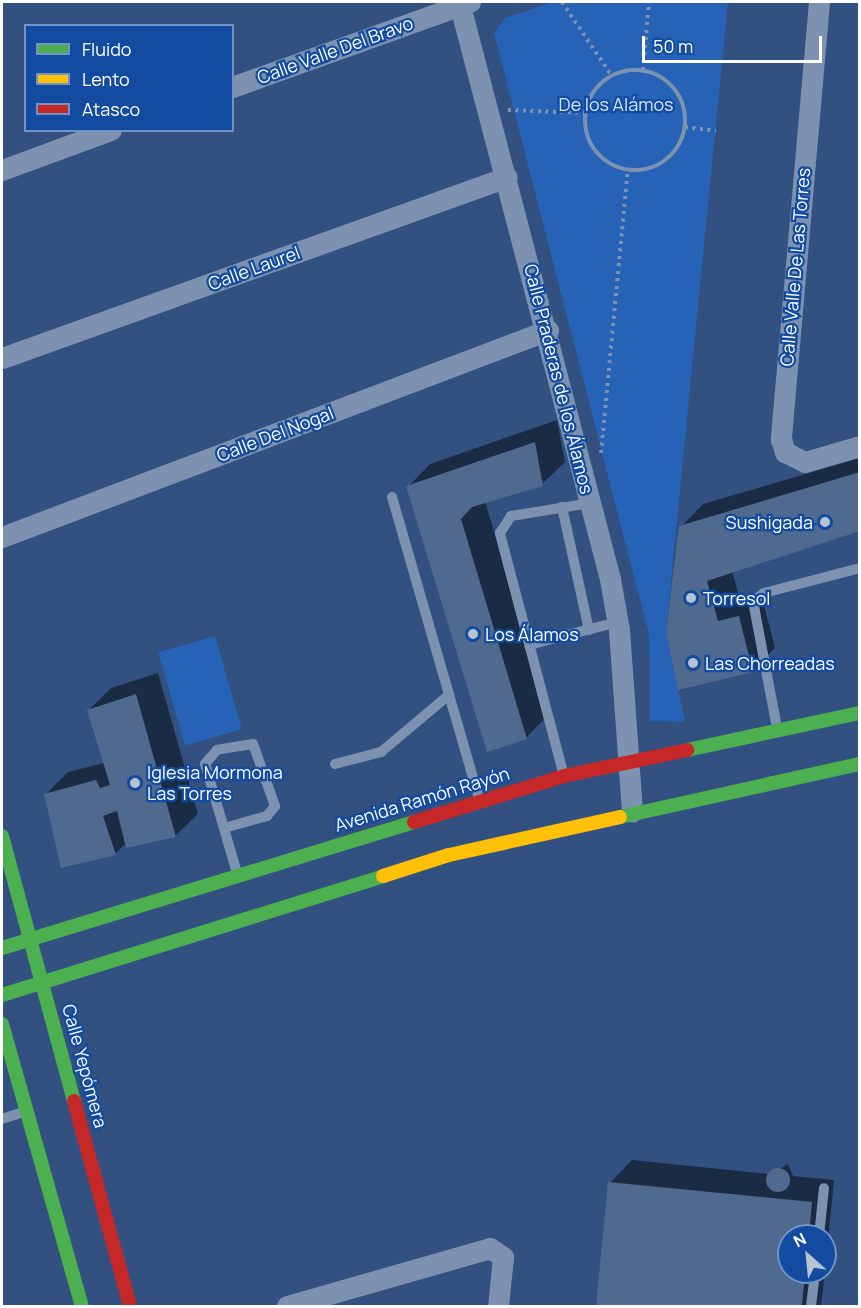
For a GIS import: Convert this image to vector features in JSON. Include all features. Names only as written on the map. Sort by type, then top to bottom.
[{"type":"main road","name":"Avenida Ramón Rayón","points":[[2,948],[479,799],[629,761],[860,713]]},
{"type":"main road","points":[[2,995],[344,886],[632,812],[860,764]]},
{"type":"main road","name":"Calle Yepómera","points":[[2,836],[44,982],[130,1306]]},
{"type":"main road","points":[[2,1024],[7,1060],[26,1111],[82,1306]]},
{"type":"street","name":"Calle Valle De Las Torres","points":[[819,2],[781,439],[785,452],[805,462],[860,446]]},
{"type":"street","name":"Calle Valle Del Bravo","points":[[234,86],[463,3]]},
{"type":"street","name":"Calle Praderas de los Álamos","points":[[463,3],[488,110],[548,330],[618,622],[632,812]]},
{"type":"street","points":[[2,170],[106,132]]},
{"type":"street","name":"Calle Laurel","points":[[2,358],[507,177]]},
{"type":"street","name":"Calle Del Nogal","points":[[2,537],[548,330]]},
{"type":"street","points":[[287,1306],[490,1248],[503,1257],[498,1306]]},
{"type":"lane","points":[[392,497],[479,799]]},
{"type":"lane","points":[[564,776],[529,645],[502,524],[511,516],[590,503]]},
{"type":"lane","points":[[562,507],[589,630]]},
{"type":"lane","points":[[777,729],[753,601],[860,568]]},
{"type":"lane","points":[[529,645],[618,622]]},
{"type":"lane","points":[[335,764],[381,752],[449,695]]},
{"type":"lane","points":[[224,828],[267,816],[275,806],[253,744],[217,750],[207,757],[224,828],[237,873]]},
{"type":"lane","points":[[2,1119],[26,1111]]},
{"type":"lane","points":[[820,1224],[824,1188]]},
{"type":"lane","points":[[811,1306],[814,1284]]},
{"type":"path","points":[[562,2],[612,76]]},
{"type":"path","points":[[644,70],[649,2]]},
{"type":"path","points":[[644,70],[671,84],[685,111],[685,127],[672,155],[644,170],[628,170],[600,157],[585,129],[585,113],[590,98],[612,76],[644,70]]},
{"type":"path","points":[[488,110],[585,113]]},
{"type":"path","points":[[685,127],[716,130]]},
{"type":"path","points":[[599,462],[628,170]]},
{"type":"green space","name":"De los Alámos","points":[[552,2],[728,2],[666,632],[685,722],[650,721],[649,635],[494,33],[505,18]]},
{"type":"green space","points":[[215,636],[242,729],[185,746],[158,652]]},
{"type":"building","name":"Los Álamos","points":[[535,442],[543,486],[472,507],[461,519],[527,739],[487,752],[406,486]]},
{"type":"building","name":"Torresol","points":[[860,472],[860,531],[707,581],[718,621],[739,616],[753,672],[678,690],[666,632],[679,526]]},
{"type":"building","name":"Iglesia Mormona Las Torres","points":[[136,694],[176,837],[126,848],[117,811],[103,816],[116,855],[61,868],[44,794],[96,780],[100,788],[110,785],[87,710]]},
{"type":"building","points":[[778,1168],[787,1171],[790,1180],[787,1189],[778,1192],[769,1189],[766,1180],[769,1171]]},
{"type":"building","points":[[608,1182],[812,1202],[810,1224],[777,1224],[777,1284],[804,1284],[802,1306],[596,1306]]},
{"type":"traffic: fast","points":[[687,750],[860,713]]},
{"type":"traffic: fast","points":[[620,817],[860,764]]},
{"type":"traffic: fast","points":[[2,948],[414,822]]},
{"type":"traffic: fast","points":[[2,836],[74,1101]]},
{"type":"traffic: fast","points":[[2,995],[383,876]]},
{"type":"traffic: fast","points":[[2,1024],[82,1306]]},
{"type":"traffic: slow","points":[[383,876],[449,855],[620,817]]},
{"type":"traffic: jam","points":[[414,822],[564,776],[687,750]]},
{"type":"traffic: jam","points":[[74,1101],[130,1306]]},
{"type":"place","name":"Sushigada","points":[[825,522]]},
{"type":"place","name":"Torresol","points":[[691,598]]},
{"type":"place","name":"Los Álamos","points":[[473,634]]},
{"type":"place","name":"Las Chorreadas","points":[[693,663]]},
{"type":"place","name":"Iglesia Mormona Las Torres","points":[[135,783]]}]
